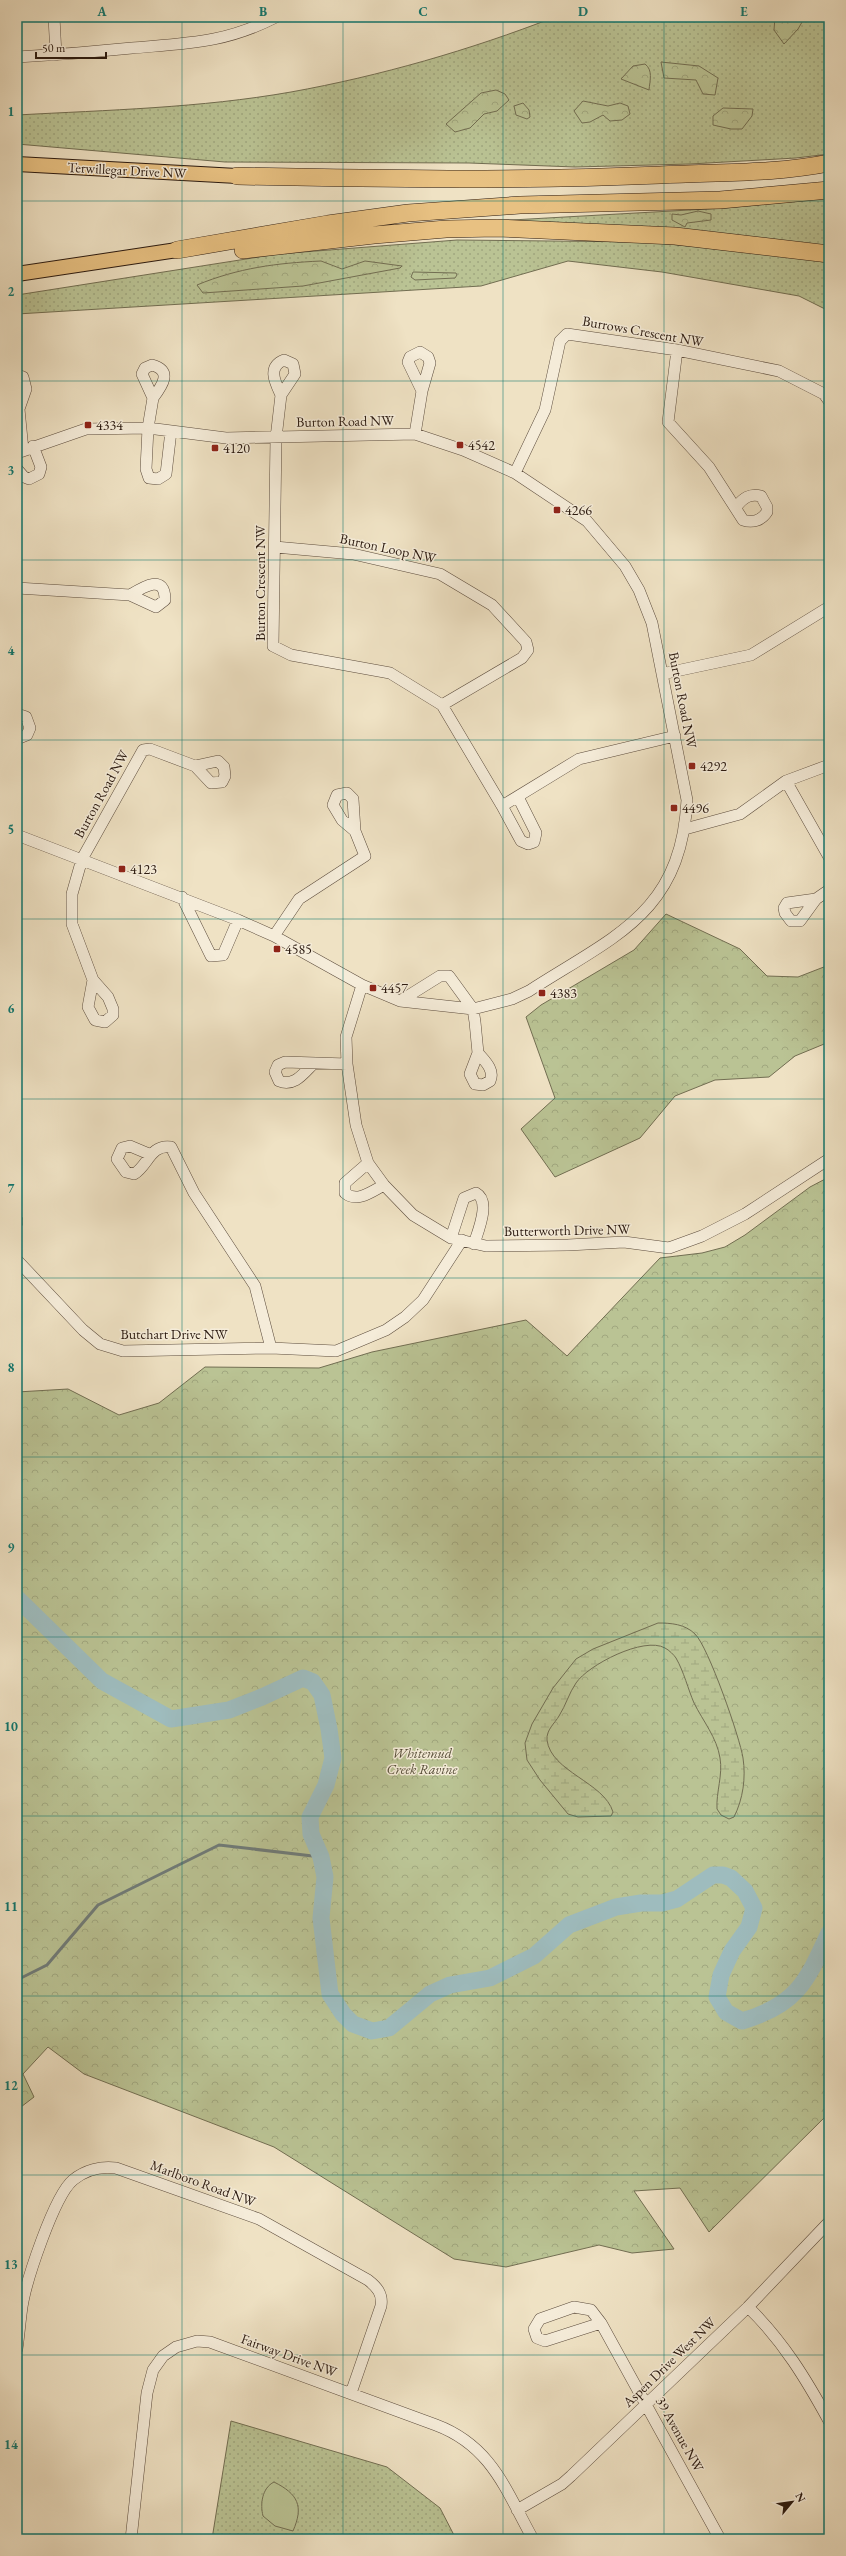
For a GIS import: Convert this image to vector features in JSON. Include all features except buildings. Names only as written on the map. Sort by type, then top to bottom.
[{"type":"highway","points":[[237,176],[347,178],[622,176],[747,171],[829,163]]},
{"type":"highway","points":[[177,250],[328,224],[408,213],[520,205],[720,200],[829,190]]},
{"type":"highway","points":[[177,250],[226,252],[374,235],[446,229],[498,228],[675,236],[829,254]]},
{"type":"main road","name":"Terwillegar Drive NW","points":[[17,164],[237,176]]},
{"type":"main road","points":[[17,274],[177,250]]},
{"type":"street","points":[[54,17],[56,55]]},
{"type":"street","points":[[17,57],[213,41],[248,31],[276,17]]},
{"type":"street","name":"Burrows Crescent NW","points":[[514,472],[545,410],[560,341],[565,335],[570,334],[677,350],[779,371],[824,394],[829,401]]},
{"type":"street","points":[[677,350],[668,422],[709,467],[736,507]]},
{"type":"street","points":[[17,375],[23,377],[26,384],[18,408],[24,450],[41,467],[39,474],[29,479],[24,477],[17,469]]},
{"type":"street","points":[[415,434],[422,391]]},
{"type":"street","name":"Burton Road NW","points":[[276,438],[282,395]]},
{"type":"street","points":[[153,398],[148,428],[146,469],[149,478],[158,479],[166,474],[171,431]]},
{"type":"street","name":"Burton Road NW","points":[[17,835],[238,920],[274,936],[362,985],[400,1001],[472,1009],[512,999],[530,991],[636,920],[655,901],[667,881],[680,852],[685,829],[687,800],[676,736],[652,623],[638,590],[625,566],[588,521],[514,472],[463,450],[415,434],[226,438],[148,428],[86,429],[24,450]]},
{"type":"street","name":"Burton Crescent NW","points":[[276,438],[273,646],[291,655],[390,672],[442,705],[521,841],[528,844],[534,842],[536,833],[518,797]]},
{"type":"street","name":"Burton Loop NW","points":[[275,547],[353,554],[440,574],[492,605],[526,642],[528,650],[522,658],[442,705]]},
{"type":"street","points":[[17,588],[130,595]]},
{"type":"street","points":[[662,674],[750,656],[829,607]]},
{"type":"street","points":[[17,714],[26,717],[30,728],[27,735],[17,739]]},
{"type":"street","points":[[502,806],[579,760],[676,736]]},
{"type":"street","name":"Burton Road NW","points":[[93,980],[72,924],[72,894],[82,859],[143,750],[150,749],[195,766]]},
{"type":"street","points":[[685,829],[740,814],[786,781],[829,764]]},
{"type":"street","points":[[786,781],[829,857]]},
{"type":"street","points":[[274,936],[299,899],[365,856],[355,831]]},
{"type":"street","points":[[816,899],[829,890]]},
{"type":"street","points":[[182,898],[212,956],[223,955],[238,920]]},
{"type":"street","points":[[400,1001],[444,975],[452,979],[472,1009],[478,1053]]},
{"type":"street","name":"Butterworth Drive NW","points":[[362,985],[346,1037],[347,1064],[356,1125],[368,1163],[384,1185],[413,1215],[451,1238],[474,1244],[540,1246],[624,1242],[669,1248],[702,1236],[745,1214],[829,1159]]},
{"type":"street","points":[[314,1064],[347,1064]]},
{"type":"street","points":[[149,1154],[166,1146],[171,1147],[194,1193],[255,1286],[271,1348]]},
{"type":"street","points":[[368,1163],[345,1183],[344,1193],[356,1198],[384,1185]]},
{"type":"street","points":[[451,1238],[464,1198],[476,1193],[483,1201],[483,1208],[474,1244]]},
{"type":"street","name":"Butchart Drive NW","points":[[17,1260],[83,1330],[100,1344],[123,1351],[271,1348],[336,1351],[386,1330],[423,1300],[462,1240]]},
{"type":"street","name":"Marlboro Road NW","points":[[17,2349],[22,2306],[27,2287],[61,2194],[72,2181],[86,2172],[99,2168],[116,2168],[259,2219],[368,2280],[376,2287],[382,2296],[381,2306],[351,2393]]},
{"type":"street","name":"Aspen Drive West NW","points":[[517,2510],[567,2480],[748,2307],[829,2222]]},
{"type":"street","name":"39 Avenue NW","points":[[602,2323],[545,2341],[537,2338],[534,2329],[540,2318],[574,2306],[591,2310],[602,2323],[720,2539]]},
{"type":"street","points":[[748,2307],[777,2338],[794,2360],[828,2417]]},
{"type":"street","name":"Fairway Drive NW","points":[[131,2539],[149,2381],[157,2362],[169,2351],[191,2342],[210,2342],[447,2429],[465,2439],[480,2451],[492,2465],[533,2539]]},
{"type":"green space","points":[[555,17],[829,17],[829,154],[796,158],[690,164],[575,167],[469,163],[225,162],[17,144],[17,115],[120,110],[223,102],[324,86],[391,70],[458,51]]},
{"type":"green space","points":[[775,17],[805,17],[798,29],[784,44],[774,30]]},
{"type":"green space","points":[[661,62],[699,66],[718,78],[715,95],[703,94],[696,80],[664,78]]},
{"type":"green space","points":[[645,64],[648,66],[650,72],[649,90],[621,79],[633,66]]},
{"type":"green space","points":[[496,90],[505,94],[509,100],[497,111],[484,114],[470,128],[455,132],[446,124],[481,93]]},
{"type":"green space","points":[[583,101],[608,106],[620,103],[628,106],[630,114],[622,120],[610,121],[603,115],[590,122],[582,123],[574,111]]},
{"type":"green space","points":[[523,103],[529,110],[530,117],[527,119],[516,115],[514,106]]},
{"type":"green space","points":[[723,108],[753,109],[752,116],[742,129],[731,129],[713,125],[713,116]]},
{"type":"green space","points":[[829,198],[829,249],[494,221],[725,208]]},
{"type":"green space","points":[[698,211],[711,214],[711,220],[687,223],[685,227],[672,220],[672,214],[681,215]]},
{"type":"green space","points":[[457,240],[645,242],[746,251],[829,261],[829,311],[799,296],[662,272],[568,261],[481,286],[17,314],[17,295],[278,254]]},
{"type":"green space","points":[[321,261],[342,269],[365,261],[402,266],[400,268],[303,286],[203,293],[197,285],[227,274],[258,267]]},
{"type":"green space","points":[[413,272],[456,273],[457,275],[455,278],[415,280],[411,277]]},
{"type":"green space","points":[[666,914],[740,949],[767,976],[798,977],[829,965],[829,1042],[795,1056],[769,1077],[715,1080],[675,1096],[640,1138],[555,1177],[521,1129],[555,1098],[526,1017],[541,1005],[634,950]]},
{"type":"green space","name":"Whitemud Creek Ravine","points":[[829,1177],[829,2113],[709,2232],[680,2188],[634,2191],[674,2249],[632,2253],[599,2245],[506,2267],[454,2259],[274,2147],[84,2074],[48,2047],[23,2074],[34,2097],[17,2110],[17,1392],[68,1389],[119,1415],[159,1403],[205,1367],[319,1368],[372,1352],[526,1320],[567,1356],[660,1258],[702,1253],[725,1247],[745,1235],[810,1187]]},
{"type":"green space","points":[[658,1623],[682,1626],[695,1634],[701,1642],[715,1673],[730,1713],[743,1758],[743,1788],[740,1803],[734,1817],[729,1819],[721,1815],[717,1809],[721,1764],[713,1737],[694,1703],[676,1658],[667,1649],[656,1645],[631,1649],[617,1654],[592,1668],[576,1683],[557,1719],[549,1730],[547,1740],[551,1751],[558,1761],[599,1793],[608,1802],[613,1812],[611,1816],[578,1817],[568,1814],[540,1780],[527,1760],[525,1743],[532,1724],[553,1688],[576,1659],[593,1649]]},
{"type":"green space","points":[[231,2421],[387,2467],[440,2508],[456,2539],[212,2539]]},
{"type":"green space","points":[[274,2482],[289,2491],[297,2502],[298,2514],[293,2531],[275,2526],[263,2516],[262,2502],[264,2492]]},
{"type":"waterway","points":[[17,1598],[102,1681],[171,1719],[229,1710],[303,1678],[313,1682],[322,1695],[333,1758],[326,1785],[310,1817],[311,1834],[321,1857],[325,1877],[321,1918],[330,1994],[343,2014],[353,2024],[372,2031],[389,2028],[430,1994],[450,1985],[490,1978],[534,1956],[569,1925],[616,1907],[641,1903],[662,1903],[677,1899],[713,1875],[723,1875],[731,1878],[745,1891],[754,1908],[749,1927],[732,1951],[721,1975],[717,1997],[726,2012],[742,2021],[761,2015],[776,2007],[788,1999],[798,1989],[814,1965],[829,1933]]},
{"type":"waterway","points":[[17,1980],[47,1965],[98,1905],[219,1845],[321,1857]]},
{"type":"place","name":"4334","points":[[88,425]]},
{"type":"place","name":"4542","points":[[460,445]]},
{"type":"place","name":"4120","points":[[215,448]]},
{"type":"place","name":"4266","points":[[557,510]]},
{"type":"place","name":"4292","points":[[692,766]]},
{"type":"place","name":"4496","points":[[674,808]]},
{"type":"place","name":"4123","points":[[122,869]]},
{"type":"place","name":"4585","points":[[277,949]]},
{"type":"place","name":"4457","points":[[373,988]]},
{"type":"place","name":"4383","points":[[542,993]]}]
